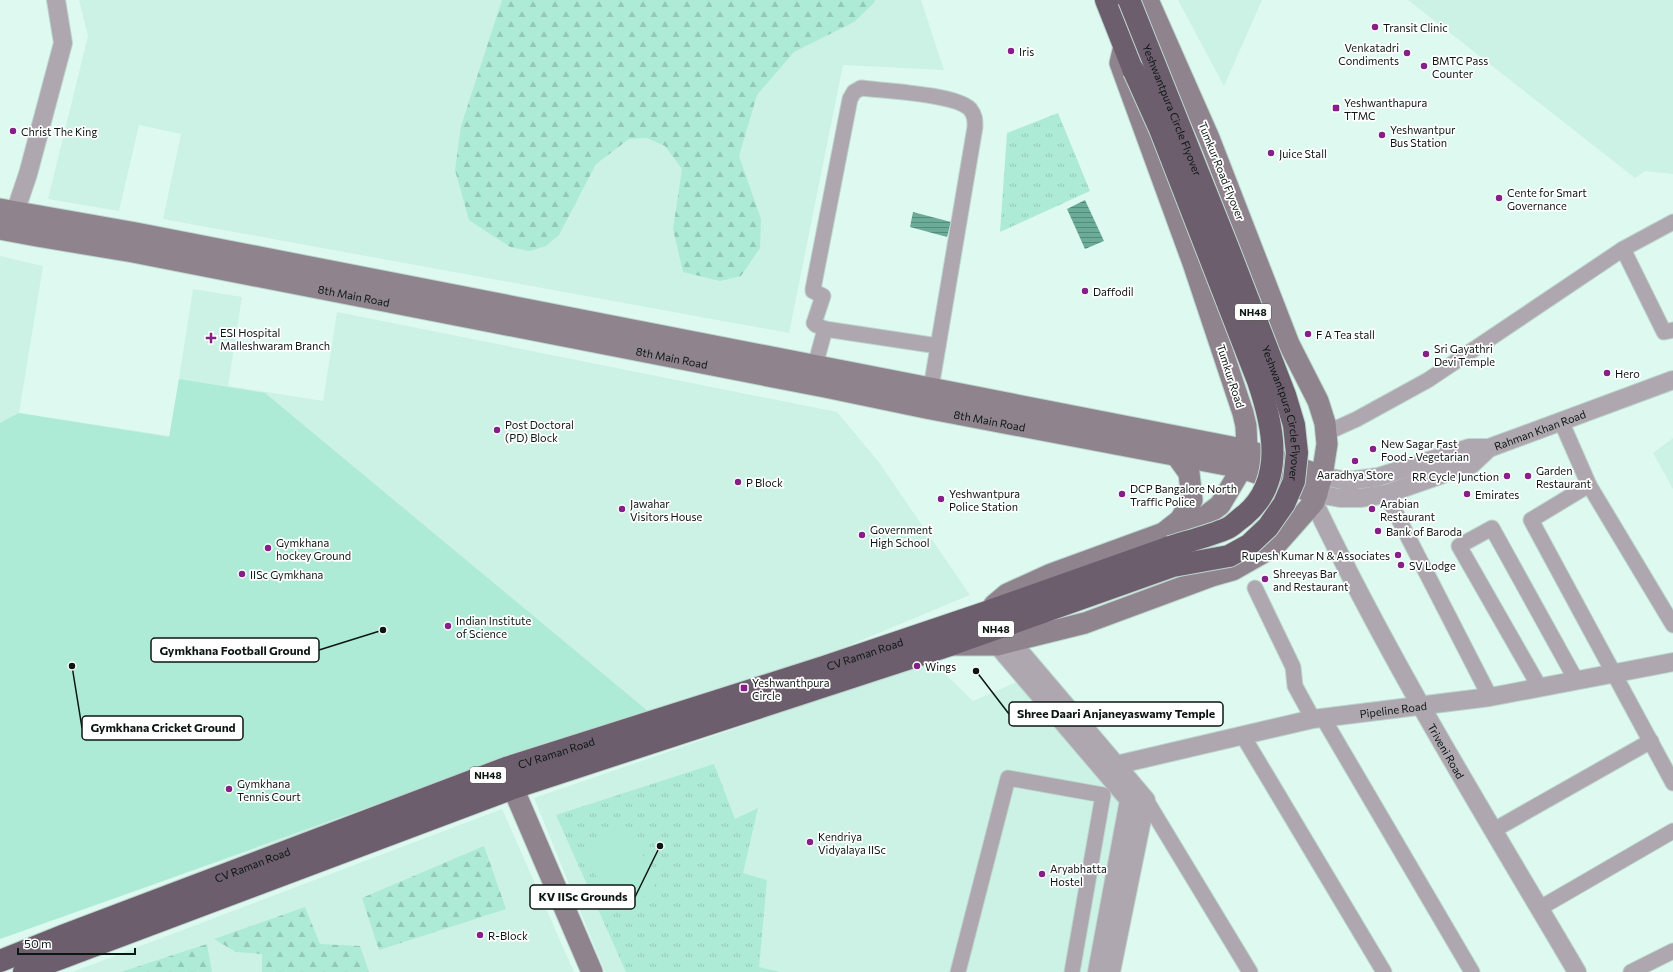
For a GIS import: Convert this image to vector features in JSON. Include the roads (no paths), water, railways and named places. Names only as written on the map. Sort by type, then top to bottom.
[{"type":"highway","name":"NH48","points":[[1106,0],[1124,45]]},
{"type":"highway","name":"Yeshwantpura Circle Flyover","points":[[950,645],[1169,548],[1229,556],[1249,545],[1268,526],[1284,504],[1294,481],[1297,453],[1294,425],[1285,395],[1129,0]]},
{"type":"highway","name":"Yeshwantpura Circle Flyover","points":[[984,613],[1229,528],[1249,511],[1264,491],[1271,469],[1272,441],[1268,412],[1258,381],[1160,129],[1124,45]]},
{"type":"highway","name":"CV Raman Road","points":[[0,961],[72,932],[506,768],[824,667],[984,613]]},
{"type":"highway","name":"CV Raman Road","points":[[24,972],[513,788],[950,645]]},
{"type":"main road","name":"Tumkur Road Flyover","points":[[1148,0],[1209,138],[1289,344],[1318,401],[1325,424],[1326,433]]},
{"type":"main road","name":"Tumkur Road","points":[[1124,45],[1120,63],[1193,263],[1243,413],[1246,426],[1245,459]]},
{"type":"main road","name":"8th Main Road","points":[[6,220],[815,366],[980,398],[1245,459],[1317,491]]},
{"type":"main road","name":"8th Main Road","points":[[134,242],[977,418],[1176,455],[1245,459]]},
{"type":"main road","points":[[977,418],[980,398]]},
{"type":"main road","points":[[950,645],[1004,643],[1085,623],[1212,576],[1233,570],[1278,543],[1317,491],[1327,444],[1326,433]]},
{"type":"main road","points":[[1169,548],[1180,520],[1192,500],[1189,473],[1176,455]]},
{"type":"main road","points":[[1169,548],[1190,524],[1203,518],[1220,505],[1245,459]]},
{"type":"main road","points":[[1190,524],[1212,576]]},
{"type":"main road","points":[[513,788],[592,972]]},
{"type":"street","points":[[6,220],[28,174],[63,42],[56,0]]},
{"type":"street","points":[[931,388],[975,127],[975,116],[970,109],[961,103],[941,98],[861,88],[854,92],[850,99],[813,289],[813,291],[823,296],[814,323],[826,329],[938,346]]},
{"type":"street","points":[[1326,433],[1357,419],[1428,380],[1623,249],[1673,222]]},
{"type":"street","points":[[1623,249],[1664,332],[1673,330]]},
{"type":"street","points":[[815,366],[826,329]]},
{"type":"street","name":"Rahman Khan Road","points":[[1340,498],[1360,498],[1386,494],[1472,464],[1489,448],[1673,380]]},
{"type":"street","points":[[1561,421],[1589,485],[1673,625]]},
{"type":"street","points":[[1317,491],[1347,481],[1378,477],[1469,448],[1489,448]]},
{"type":"street","points":[[1589,485],[1531,520],[1673,783]]},
{"type":"street","name":"8th Main Road","points":[[1317,491],[1340,498]]},
{"type":"street","name":"Triveni Road","points":[[1317,491],[1343,564],[1420,705],[1577,972]]},
{"type":"street","points":[[1386,494],[1490,697]]},
{"type":"street","points":[[1540,688],[1459,546],[1492,528],[1576,680]]},
{"type":"street","points":[[1255,588],[1293,667],[1295,686],[1318,718],[1472,972]]},
{"type":"street","points":[[1004,643],[1116,765],[1137,800],[1250,972]]},
{"type":"street","points":[[1004,643],[1137,800],[1111,972]]},
{"type":"street","name":"Pipeline Road","points":[[1116,765],[1318,718],[1490,697],[1673,662]]},
{"type":"street","points":[[1243,736],[1384,972]]},
{"type":"street","points":[[1494,830],[1651,741]]},
{"type":"street","points":[[958,972],[1008,778],[1103,795],[1072,972]]},
{"type":"street","points":[[1097,972],[1137,800]]},
{"type":"street","points":[[1540,908],[1673,831]]},
{"type":"street","points":[[1631,972],[1673,951]]},
{"type":"place","name":"Transit Clinic","points":[[1375,27]]},
{"type":"place","name":"Iris","points":[[1011,51]]},
{"type":"place","name":"Venkatadri Condiments","points":[[1407,53]]},
{"type":"place","name":"BMTC Pass Counter","points":[[1424,66]]},
{"type":"place","name":"Yeshwanthapura TTMC","points":[[1336,108]]},
{"type":"place","name":"Christ The King","points":[[13,131]]},
{"type":"place","name":"Yeshwantpur Bus Station","points":[[1382,135]]},
{"type":"place","name":"Juice Stall","points":[[1271,153]]},
{"type":"place","name":"Cente for Smart Governance","points":[[1499,198]]},
{"type":"place","name":"Daffodil","points":[[1085,291]]},
{"type":"place","name":"F A Tea stall","points":[[1308,334]]},
{"type":"place","name":"ESI Hospital Malleshwaram Branch","points":[[211,338]]},
{"type":"place","name":"Sri Gayathri Devi Temple","points":[[1426,354]]},
{"type":"place","name":"Hero","points":[[1607,373]]},
{"type":"place","name":"Post Doctoral (PD) Block","points":[[497,430]]},
{"type":"place","name":"New Sagar Fast Food - Vegetarian","points":[[1373,449]]},
{"type":"place","name":"Aaradhya Store","points":[[1355,461]]},
{"type":"place","name":"RR Cycle Junction","points":[[1507,476]]},
{"type":"place","name":"Garden Restaurant","points":[[1528,476]]},
{"type":"place","name":"P Block","points":[[738,482]]},
{"type":"place","name":"DCP Bangalore North Traffic Police","points":[[1122,494]]},
{"type":"place","name":"Emirates","points":[[1467,494]]},
{"type":"place","name":"Yeshwantpura Police Station","points":[[941,499]]},
{"type":"place","name":"Jawahar Visitors House","points":[[622,509]]},
{"type":"place","name":"Arabian Restaurant","points":[[1372,509]]},
{"type":"place","name":"Bank of Baroda","points":[[1378,531]]},
{"type":"place","name":"Government High School","points":[[862,535]]},
{"type":"place","name":"Gymkhana hockey Ground","points":[[268,548]]},
{"type":"place","name":"Rupesh Kumar N & Associates","points":[[1398,555]]},
{"type":"place","name":"SV Lodge","points":[[1401,565]]},
{"type":"place","name":"IISc Gymkhana","points":[[242,574]]},
{"type":"place","name":"Shreeyas Bar and Restaurant","points":[[1265,579]]},
{"type":"place","name":"Indian Institute of Science","points":[[448,626]]},
{"type":"place","name":"Gymkhana Football Ground","points":[[383,630]]},
{"type":"place","name":"Gymkhana Cricket Ground","points":[[72,666]]},
{"type":"place","name":"Wings","points":[[917,666]]},
{"type":"place","name":"Shree Daari Anjaneyaswamy Temple","points":[[976,671]]},
{"type":"place","name":"Yeshwanthpura Circle","points":[[744,688]]},
{"type":"place","name":"Gymkhana Tennis Court","points":[[229,789]]},
{"type":"place","name":"Kendriya Vidyalaya IISc","points":[[810,842]]},
{"type":"place","name":"KV IISc Grounds","points":[[660,846]]},
{"type":"place","name":"Aryabhatta Hostel","points":[[1042,874]]},
{"type":"place","name":"R-Block","points":[[480,935]]}]
